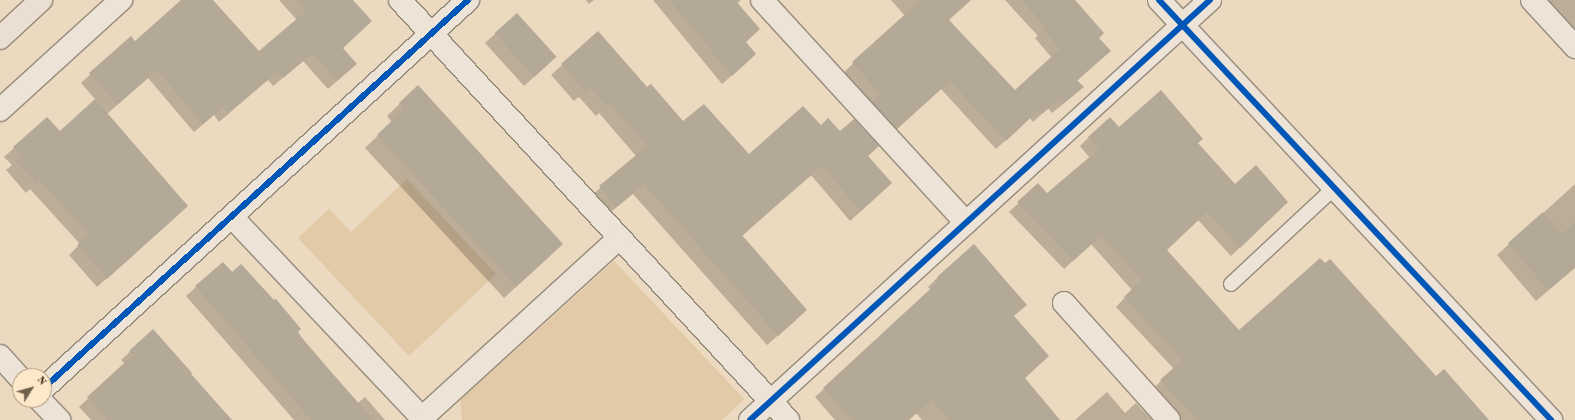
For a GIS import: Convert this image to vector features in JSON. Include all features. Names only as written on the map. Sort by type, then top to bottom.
[{"type":"main road","points":[[0,38],[41,0]]},
{"type":"street","points":[[0,110],[121,0]]},
{"type":"street","points":[[400,0],[618,239],[788,420]]},
{"type":"street","points":[[52,381],[468,0]]},
{"type":"street","points":[[762,0],[966,223]]},
{"type":"street","points":[[1159,0],[1551,420]]},
{"type":"street","points":[[750,420],[1210,0]]},
{"type":"street","points":[[1532,0],[1575,47]]},
{"type":"street","points":[[232,217],[423,419],[618,239]]},
{"type":"street","points":[[1064,303],[1169,420]]},
{"type":"street","points":[[0,356],[12,369]]},
{"type":"street","points":[[48,408],[59,420]]},
{"type":"lane","points":[[1231,284],[1334,188]]},
{"type":"shaded area","points":[[407,179],[496,274],[409,356],[298,238],[329,209],[351,232]]},
{"type":"shaded area","points":[[614,261],[744,399],[722,420],[462,420],[460,400]]},
{"type":"building","points":[[181,0],[213,0],[259,51],[306,11],[296,0],[353,0],[372,21],[343,48],[357,64],[337,81],[313,53],[283,78],[277,72],[228,113],[223,107],[203,124],[157,70],[117,105],[89,73],[131,36],[135,41]]},
{"type":"building","points":[[669,0],[735,0],[760,29],[746,42],[756,54],[732,76]]},
{"type":"building","points":[[921,0],[971,0],[949,20],[1015,90],[1060,49],[1043,29],[1046,27],[1021,0],[1075,0],[1104,33],[1099,38],[1111,51],[1077,80],[1084,87],[1061,105],[1058,100],[1042,114],[1039,110],[1006,141],[950,81],[897,129],[872,102],[880,94],[852,62]]},
{"type":"building","points":[[517,13],[556,57],[534,77],[495,33]]},
{"type":"building","points":[[598,31],[647,87],[651,84],[683,121],[704,104],[749,154],[803,106],[821,125],[828,118],[840,131],[854,119],[879,146],[868,156],[892,183],[861,211],[822,166],[742,235],[807,310],[778,336],[644,184],[616,207],[599,186],[647,146],[610,104],[607,107],[590,87],[584,92],[561,64]]},
{"type":"building","points":[[418,85],[563,244],[516,287],[377,135],[404,109],[399,103]]},
{"type":"building","points":[[1161,90],[1203,139],[1198,143],[1235,184],[1256,165],[1288,202],[1240,248],[1207,212],[1167,250],[1239,330],[1320,258],[1325,263],[1330,259],[1436,376],[1444,369],[1489,420],[1198,420],[1160,380],[1182,360],[1124,297],[1141,280],[1101,236],[1073,261],[1017,202],[1038,183],[1047,193],[1099,149],[1088,137],[1110,117],[1119,127]]},
{"type":"building","points":[[95,99],[188,206],[107,279],[77,245],[89,235],[40,180],[36,184],[15,160],[21,155],[13,147],[47,117],[60,131]]},
{"type":"building","points":[[1543,212],[1562,234],[1575,222],[1575,267],[1548,290],[1508,243]]},
{"type":"building","points":[[974,244],[1027,305],[1014,316],[1049,356],[1025,378],[1060,420],[949,420],[932,400],[909,420],[852,420],[823,388],[940,280],[937,277]]},
{"type":"building","points":[[223,262],[232,272],[241,264],[274,300],[276,299],[301,329],[298,332],[308,347],[374,420],[311,420],[195,286]]},
{"type":"building","points":[[153,329],[232,420],[107,420],[87,397],[133,355],[129,351]]},
{"type":"cycle path","points":[[52,381],[468,0]]},
{"type":"cycle path","points":[[1159,0],[1551,420]]},
{"type":"cycle path","points":[[750,420],[1210,0]]}]
